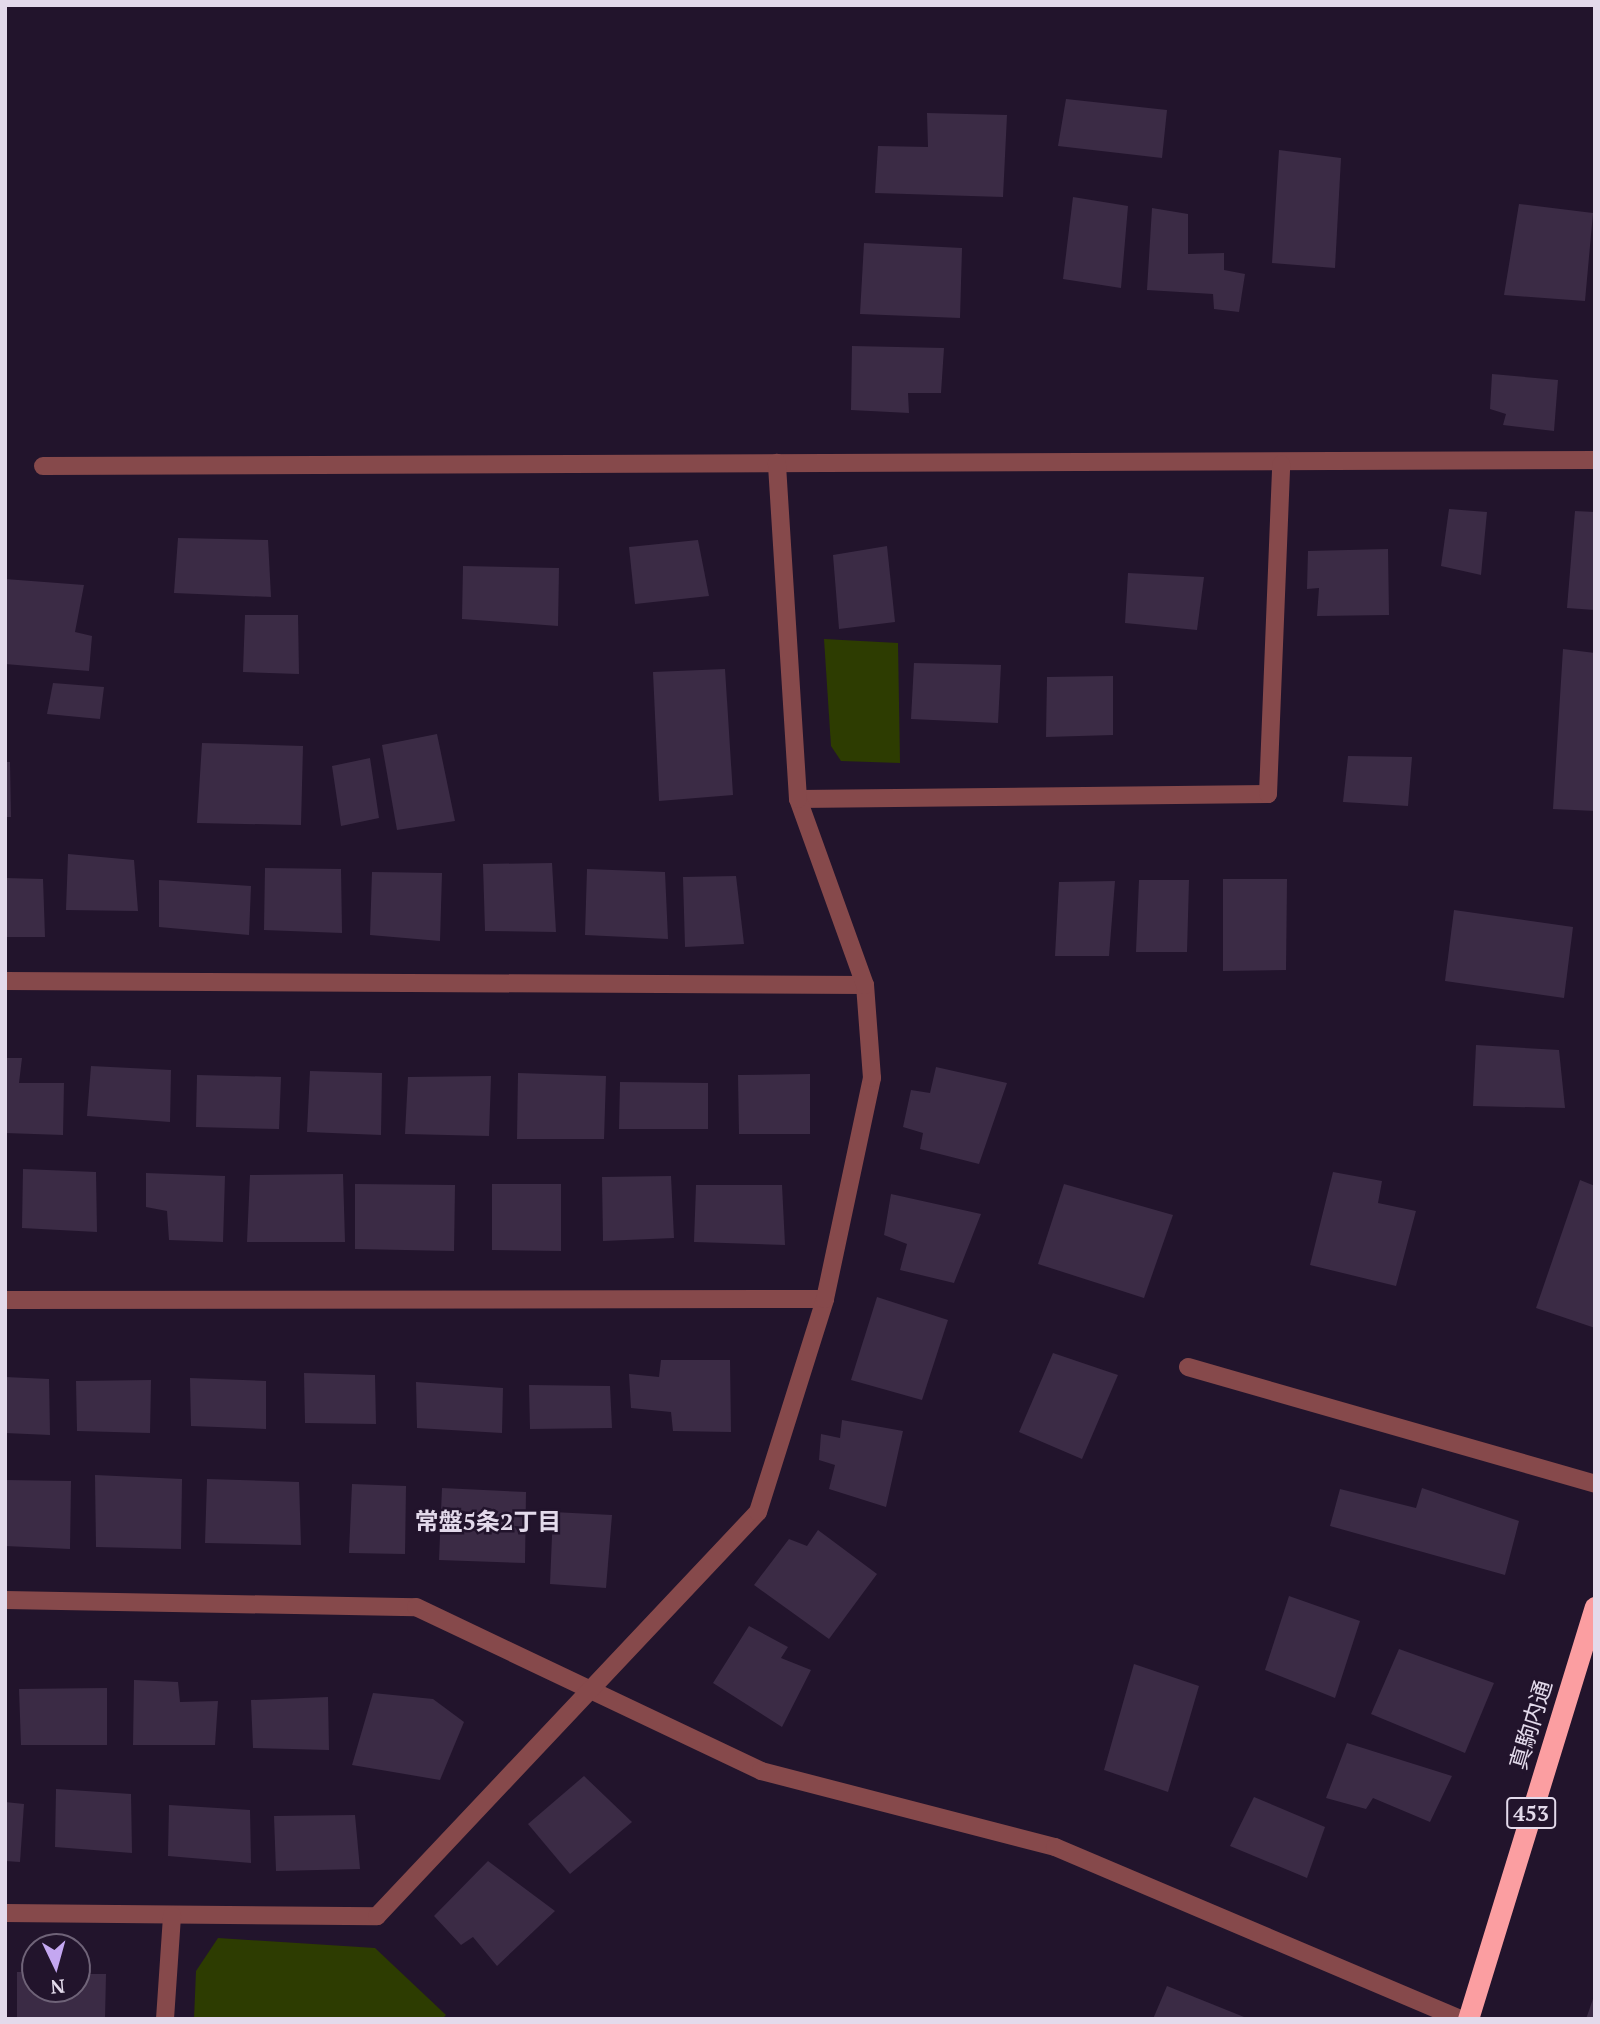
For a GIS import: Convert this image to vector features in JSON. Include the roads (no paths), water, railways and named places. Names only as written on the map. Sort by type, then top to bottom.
[{"type":"highway","name":"真駒内通","points":[[1468,2019],[1595,1607]]},
{"type":"street","points":[[43,466],[1281,464],[1595,460]]},
{"type":"street","points":[[5,1913],[377,1916],[594,1690],[758,1512],[825,1299],[872,1079],[865,985],[798,799],[777,463]]},
{"type":"street","points":[[798,799],[1268,794],[1281,464]]},
{"type":"street","points":[[5,981],[865,985]]},
{"type":"street","points":[[5,1300],[825,1299]]},
{"type":"street","points":[[1188,1367],[1595,1484]]},
{"type":"street","points":[[5,1600],[416,1607],[761,1771],[1055,1847],[1461,2019]]},
{"type":"street","points":[[165,2019],[172,1915]]},
{"type":"district","name":"常盤5条2丁目","points":[[488,1522]]}]
